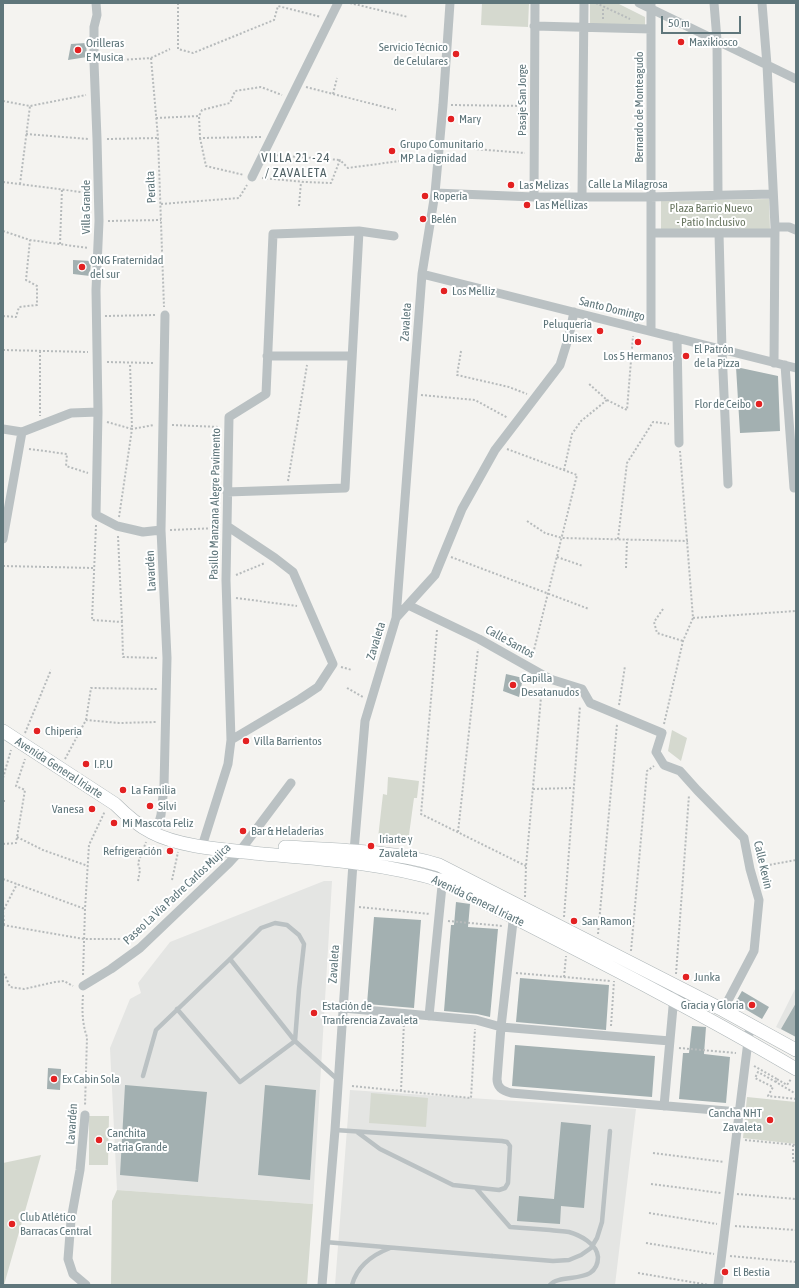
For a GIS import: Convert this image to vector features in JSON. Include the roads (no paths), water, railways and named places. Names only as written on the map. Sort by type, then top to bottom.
[{"type":"main road","name":"Avenida General Iriarte","points":[[3,731],[112,802],[129,818],[180,842],[200,847],[243,848],[354,857],[410,858],[439,864],[444,868],[723,1010],[796,1050]]},
{"type":"main road","name":"Avenida General Iriarte","points":[[154,829],[243,848]]},
{"type":"main road","name":"Avenida General Iriarte","points":[[354,857],[443,882],[513,922],[566,945],[615,976],[674,1000],[748,1040],[796,1069]]},
{"type":"street","name":"Villa Grande","points":[[96,3],[97,15],[94,27],[94,62],[99,221],[96,290],[98,416],[96,515],[118,526],[143,532],[161,530]]},
{"type":"street","points":[[252,177],[338,3]]},
{"type":"street","name":"Zavaleta","points":[[322,1285],[365,721],[396,618],[422,274],[435,193],[450,3]]},
{"type":"street","name":"Pasaje San Jorge","points":[[534,3],[534,196]]},
{"type":"street","points":[[582,196],[585,28],[584,3]]},
{"type":"street","points":[[639,3],[651,6],[796,80]]},
{"type":"street","points":[[714,3],[717,40],[718,195]]},
{"type":"street","points":[[762,3],[767,65],[772,194],[775,230],[774,363]]},
{"type":"street","name":"Bernardo de Monteagudo","points":[[651,6],[651,332]]},
{"type":"street","points":[[534,26],[651,29]]},
{"type":"street","name":"Calle La Milagrosa","points":[[435,193],[650,197],[772,194]]},
{"type":"street","points":[[651,233],[719,233],[775,230],[789,227],[796,230]]},
{"type":"street","points":[[227,492],[345,488],[358,231]]},
{"type":"street","name":"Pasillo Manzana Alegre Pavimento","points":[[204,840],[228,764],[231,740],[226,596],[229,417],[266,394],[273,234],[358,231],[394,236]]},
{"type":"street","points":[[719,233],[728,484]]},
{"type":"street","name":"Santo Domingo","points":[[422,274],[796,368]]},
{"type":"street","points":[[396,618],[435,575],[462,509],[498,446],[560,364],[569,336],[574,312]]},
{"type":"street","name":"Lavardén","points":[[154,829],[160,820],[163,804],[166,721],[167,658],[161,530],[165,315]]},
{"type":"street","points":[[677,338],[679,443]]},
{"type":"street","points":[[267,356],[352,356]]},
{"type":"street","points":[[786,365],[794,488]]},
{"type":"street","points":[[3,429],[22,432],[71,413],[98,416]]},
{"type":"street","points":[[3,539],[22,432]]},
{"type":"street","points":[[227,527],[275,558],[293,572],[333,664],[318,687],[231,740]]},
{"type":"street","name":"Calle Santos","points":[[408,605],[480,639],[550,679],[582,689],[590,703],[662,733],[656,752],[662,761]]},
{"type":"street","name":"Calle Kevin","points":[[662,761],[664,765],[680,771],[744,838],[750,869],[759,900],[754,951],[723,1010]]},
{"type":"street","name":"Paseo La Vía Padre Carlos Mujica","points":[[83,986],[111,969],[140,948],[243,848],[291,783]]},
{"type":"street","points":[[429,1016],[444,868]]},
{"type":"street","points":[[520,906],[513,922],[507,972],[497,1082],[499,1088],[506,1092],[739,1112]]},
{"type":"street","points":[[664,1106],[675,986]]},
{"type":"street","points":[[343,1008],[476,1020],[501,1027],[610,1036],[669,1044]]},
{"type":"street","points":[[718,1285],[750,1025]]},
{"type":"street","name":"Lavardén","points":[[85,1115],[80,1170],[71,1220],[68,1259],[73,1274],[86,1285]]},
{"type":"lane","points":[[143,1076],[156,1030],[177,1009],[230,960],[261,928],[275,923],[287,926],[299,935],[304,944],[295,1041],[240,1082],[177,1009]]},
{"type":"lane","points":[[230,960],[295,1041],[337,1079]]},
{"type":"lane","points":[[335,1130],[508,1142],[510,1146],[508,1183],[504,1188],[499,1190],[453,1185],[380,1149],[357,1132]]},
{"type":"lane","points":[[325,1242],[553,1261],[569,1260],[581,1255],[591,1248],[597,1238],[602,1222],[610,1131]]},
{"type":"lane","points":[[476,1188],[510,1227],[568,1232],[584,1238],[593,1246],[598,1254],[597,1264],[592,1271],[583,1276],[554,1282],[550,1285]]},
{"type":"lane","points":[[352,1285],[357,1274],[366,1262],[378,1253],[391,1248]]},
{"type":"place","name":"Maxikiosco","points":[[681,42]]},
{"type":"place","name":"Orilleras E Musica","points":[[78,50]]},
{"type":"place","name":"Servicio Técnico de Celulares","points":[[456,54]]},
{"type":"place","name":"Mary","points":[[451,119]]},
{"type":"place","name":"Grupo Comunitario MP La dignidad","points":[[392,151]]},
{"type":"place","name":"Las Melizas","points":[[511,185]]},
{"type":"place","name":"Ropería","points":[[425,196]]},
{"type":"place","name":"Las Mellizas","points":[[527,205]]},
{"type":"place","name":"Belén","points":[[423,219]]},
{"type":"place","name":"ONG Fraternidad del sur","points":[[82,267]]},
{"type":"place","name":"Los Melliz","points":[[444,291]]},
{"type":"place","name":"Peluquería Unisex","points":[[600,331]]},
{"type":"place","name":"Los 5 Hermanos","points":[[638,342]]},
{"type":"place","name":"El Patrón de la Pizza","points":[[686,356]]},
{"type":"place","name":"Flor de Ceibo","points":[[759,404]]},
{"type":"place","name":"Capilla Desatanudos","points":[[513,685]]},
{"type":"place","name":"Chiperia","points":[[37,731]]},
{"type":"place","name":"Villa Barrientos","points":[[246,741]]},
{"type":"place","name":"I.P.U","points":[[86,764]]},
{"type":"place","name":"La Familia","points":[[123,790]]},
{"type":"place","name":"Silvi","points":[[150,806]]},
{"type":"place","name":"Vanesa","points":[[92,809]]},
{"type":"place","name":"Mi Mascota Feliz","points":[[114,823]]},
{"type":"place","name":"Bar & Heladerías","points":[[243,831]]},
{"type":"place","name":"Iriarte y Zavaleta","points":[[371,846]]},
{"type":"place","name":"Refrigeración","points":[[170,851]]},
{"type":"place","name":"San Ramon","points":[[574,921]]},
{"type":"place","name":"Junka","points":[[686,977]]},
{"type":"place","name":"Gracia y Gloria","points":[[752,1005]]},
{"type":"place","name":"Estación de Tranferencia Zavaleta","points":[[314,1013]]},
{"type":"place","name":"Ex Cabin Sola","points":[[54,1079]]},
{"type":"place","name":"Cancha NHT Zavaleta","points":[[770,1120]]},
{"type":"place","name":"Canchita Patria Grande","points":[[99,1140]]},
{"type":"place","name":"Club Atlético Barracas Central","points":[[12,1224]]},
{"type":"place","name":"El Bestia","points":[[725,1272]]},
{"type":"district","name":"VILLA 21 -24 / ZAVALETA","points":[[296,166]]},
{"type":"park label","name":"Plaza Barrio Nuevo - Patio Inclusivo","points":[[711,215]]}]
